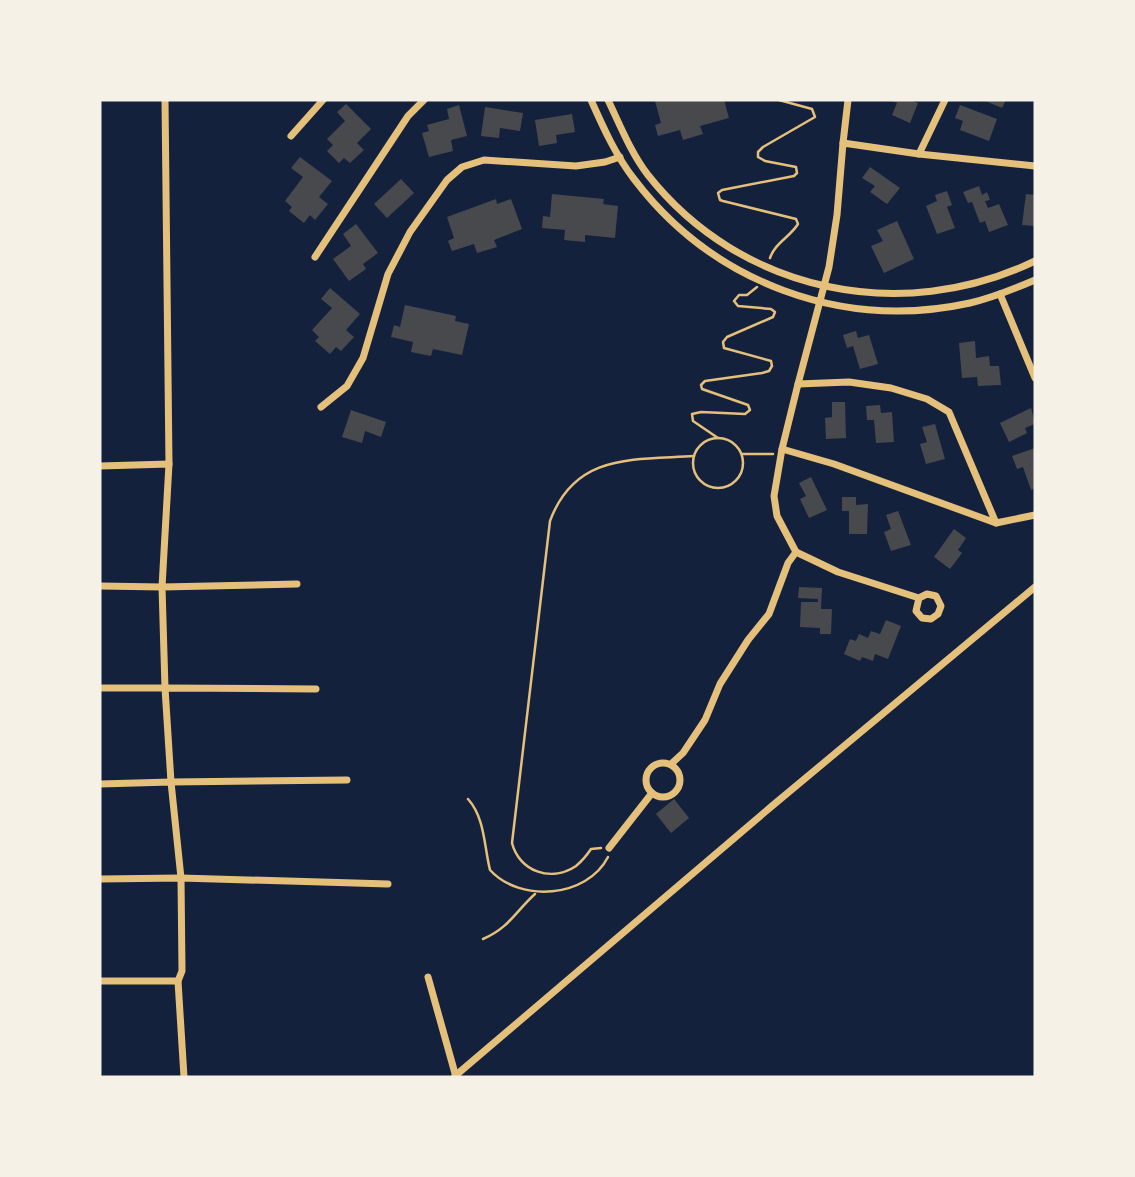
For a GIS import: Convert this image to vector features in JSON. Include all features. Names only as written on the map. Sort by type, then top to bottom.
[{"type":"street","points":[[165,100],[169,464],[162,587],[164,688],[181,878],[182,971],[178,981],[184,1077]]},
{"type":"street","points":[[291,136],[323,100]]},
{"type":"street","points":[[315,257],[408,116],[424,100]]},
{"type":"street","points":[[591,100],[633,178],[666,216],[712,255],[760,281],[819,302],[892,310],[938,308],[1000,294],[1035,280]]},
{"type":"street","points":[[608,100],[647,174],[670,199],[721,242],[766,267],[823,287],[865,293],[903,294],[943,291],[1011,273],[1035,261]]},
{"type":"street","points":[[848,100],[837,215],[823,287],[782,449],[774,496],[778,516],[796,552],[838,572],[919,598]]},
{"type":"street","points":[[919,154],[945,100]]},
{"type":"street","points":[[844,143],[1035,166]]},
{"type":"street","points":[[321,407],[347,386],[363,358],[388,274],[410,232],[447,180],[462,167],[484,160],[576,166],[620,157]]},
{"type":"street","points":[[1000,294],[1035,378]]},
{"type":"street","points":[[798,384],[849,382],[891,388],[927,399],[949,412],[996,523]]},
{"type":"street","points":[[782,449],[834,464],[996,523],[1035,515]]},
{"type":"street","points":[[100,466],[169,464]]},
{"type":"street","points":[[671,764],[705,720],[720,684],[748,640],[769,614],[788,563],[796,552]]},
{"type":"street","points":[[100,586],[298,584]]},
{"type":"street","points":[[428,977],[456,1077],[772,806],[1035,587]]},
{"type":"street","points":[[100,688],[316,689]]},
{"type":"street","points":[[660,763],[671,764],[679,773],[680,785],[677,790],[668,797],[652,793],[646,784],[650,768],[660,763]]},
{"type":"street","points":[[100,783],[347,780]]},
{"type":"street","points":[[609,848],[652,793]]},
{"type":"street","points":[[100,879],[181,878],[388,884]]},
{"type":"street","points":[[100,981],[178,981]]},
{"type":"path","points":[[766,267],[772,251],[795,229],[798,224],[796,219],[723,201],[718,193],[794,176],[797,173],[796,167],[758,157],[758,152],[763,147],[815,117],[812,109],[779,100]]},
{"type":"path","points":[[718,438],[702,443],[693,463],[697,476],[709,486],[717,487],[731,484],[738,477],[743,465],[742,454],[731,441],[718,438],[692,421],[692,414],[745,414],[750,410],[748,405],[702,389],[701,385],[705,381],[762,373],[769,371],[772,366],[771,362],[724,348],[723,342],[727,337],[773,317],[775,312],[771,309],[737,306],[734,301],[739,295],[752,292],[760,281]]},
{"type":"path","points":[[742,454],[770,456],[782,449]]},
{"type":"path","points":[[468,799],[477,809],[481,820],[490,870],[508,884],[535,894],[566,889],[596,875],[608,859],[609,848],[591,849],[575,866],[552,874],[523,865],[515,856],[512,843],[550,521],[561,496],[589,471],[624,460],[694,456]]},
{"type":"path","points":[[483,939],[509,923],[535,894]]},
{"type":"building","points":[[724,100],[729,118],[700,126],[703,134],[683,140],[680,130],[658,136],[655,125],[661,123],[655,101]]},
{"type":"building","points":[[889,100],[910,100],[918,103],[910,123],[892,115],[897,103]]},
{"type":"building","points":[[983,100],[1006,100],[1002,108]]},
{"type":"building","points":[[346,104],[371,129],[357,143],[364,150],[350,163],[344,158],[339,163],[327,151],[333,145],[327,139],[345,121],[337,112]]},
{"type":"building","points":[[459,105],[467,136],[451,140],[453,151],[429,157],[422,133],[429,131],[427,125],[449,119],[447,109]]},
{"type":"building","points":[[960,105],[997,119],[989,141],[960,130],[963,121],[955,118]]},
{"type":"building","points":[[485,107],[523,113],[520,131],[500,128],[499,138],[481,136]]},
{"type":"building","points":[[572,114],[575,132],[556,135],[557,143],[539,146],[535,120]]},
{"type":"building","points":[[300,157],[332,181],[319,197],[328,204],[315,220],[310,215],[304,223],[289,211],[292,207],[285,201],[303,177],[291,168]]},
{"type":"building","points":[[870,167],[900,188],[887,204],[870,192],[875,186],[862,178]]},
{"type":"building","points":[[401,179],[414,193],[387,218],[374,204]]},
{"type":"building","points":[[979,186],[982,195],[987,192],[990,200],[985,201],[988,208],[999,204],[1008,225],[989,232],[985,221],[980,223],[972,202],[968,203],[963,192]]},
{"type":"building","points":[[947,191],[952,205],[947,207],[955,228],[937,234],[926,206],[937,201],[935,195]]},
{"type":"building","points":[[552,194],[604,199],[603,204],[618,206],[615,238],[585,235],[585,242],[564,240],[565,230],[542,228],[543,216],[550,217]]},
{"type":"building","points":[[1026,194],[1035,195],[1035,226],[1022,225]]},
{"type":"building","points":[[496,199],[497,204],[511,199],[522,229],[494,240],[497,247],[477,253],[474,244],[452,251],[448,241],[454,238],[447,217]]},
{"type":"building","points":[[897,221],[914,259],[884,273],[871,246],[883,241],[877,230]]},
{"type":"building","points":[[356,224],[378,253],[363,264],[366,269],[349,281],[333,259],[351,246],[343,234]]},
{"type":"building","points":[[330,288],[360,314],[346,330],[354,337],[341,351],[336,347],[330,354],[315,341],[319,337],[312,330],[332,308],[321,299]]},
{"type":"building","points":[[405,305],[456,316],[455,321],[469,324],[462,355],[433,349],[431,356],[411,352],[413,342],[391,337],[394,325],[400,327]]},
{"type":"building","points":[[856,331],[858,338],[869,335],[878,364],[860,369],[853,346],[847,348],[843,335]]},
{"type":"building","points":[[975,341],[976,358],[989,356],[990,366],[999,366],[1001,385],[978,386],[977,377],[962,378],[959,343]]},
{"type":"building","points":[[832,402],[845,402],[846,438],[826,439],[825,418],[832,417]]},
{"type":"building","points":[[880,405],[881,413],[892,412],[894,442],[876,443],[874,420],[867,420],[866,406]]},
{"type":"building","points":[[1031,408],[1035,424],[1025,428],[1027,433],[1009,442],[1000,423]]},
{"type":"building","points":[[351,410],[386,422],[381,437],[365,431],[362,443],[342,437]]},
{"type":"building","points":[[935,424],[945,459],[926,464],[920,444],[927,442],[922,427]]},
{"type":"building","points":[[1035,448],[1035,488],[1031,490],[1023,467],[1017,469],[1012,456]]},
{"type":"building","points":[[811,477],[827,510],[809,518],[800,499],[806,496],[799,483]]},
{"type":"building","points":[[842,497],[856,497],[856,505],[868,504],[867,534],[849,534],[849,511],[842,511]]},
{"type":"building","points":[[898,511],[911,545],[891,551],[884,532],[891,529],[886,515]]},
{"type":"building","points":[[954,529],[966,538],[958,550],[962,553],[950,569],[934,557]]},
{"type":"building","points":[[799,587],[822,588],[821,609],[832,609],[831,634],[820,634],[820,628],[800,627],[801,602],[818,602],[818,599],[798,598]]},
{"type":"building","points":[[886,620],[901,626],[888,659],[875,654],[873,661],[862,657],[860,661],[844,654],[850,639],[856,641],[859,634],[868,638],[871,631],[880,634]]},
{"type":"building","points":[[674,799],[689,818],[671,833],[656,814]]}]
